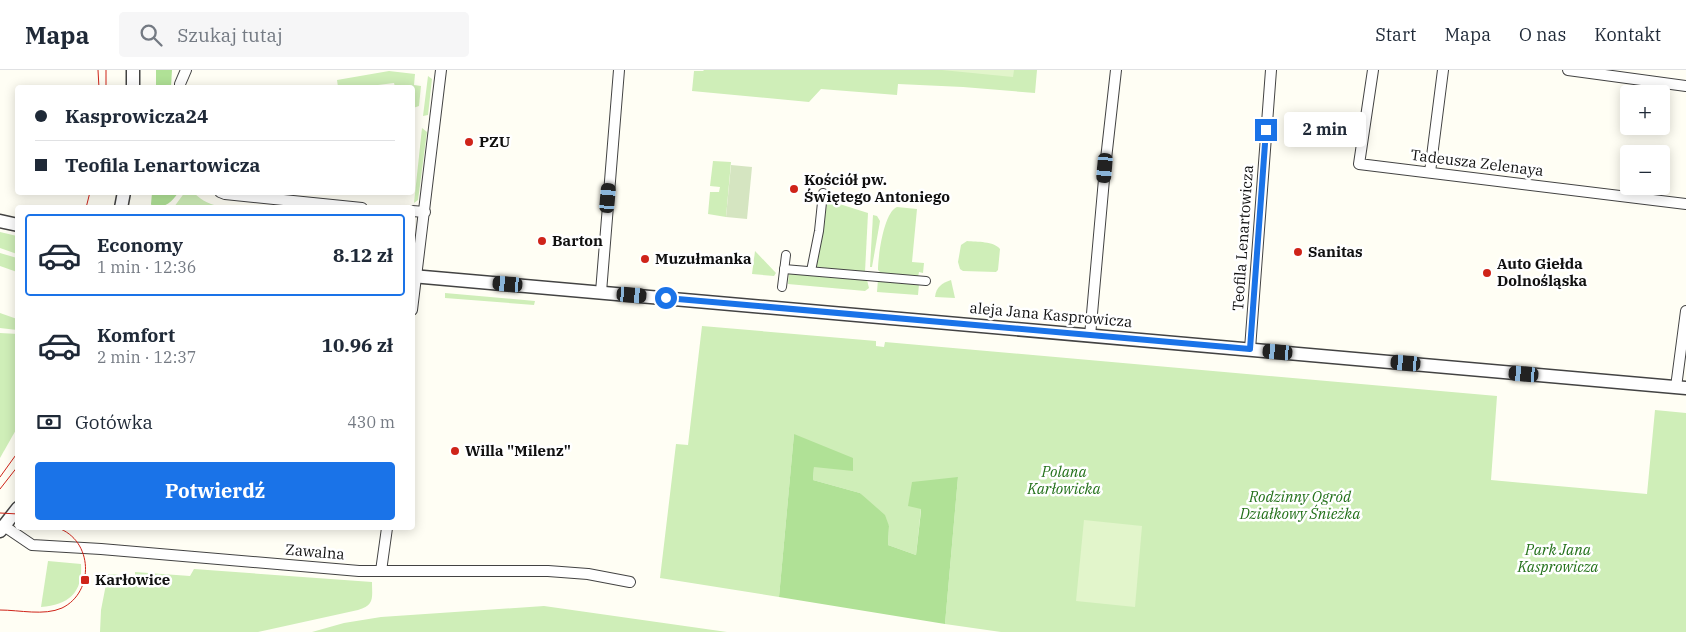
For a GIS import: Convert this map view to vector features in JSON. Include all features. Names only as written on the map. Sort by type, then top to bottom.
[{"type":"street","points":[[133,85],[134,70]]},
{"type":"street","points":[[180,85],[186,70]]},
{"type":"street","points":[[415,270],[425,212],[441,70]]},
{"type":"street","points":[[600,292],[619,70]]},
{"type":"street","points":[[1090,336],[1116,70]]},
{"type":"street","name":"Teofila Lenartowicza","points":[[1250,349],[1271,70]]},
{"type":"street","name":"Tadeusza Zelenaya","points":[[1373,70],[1359,164],[1686,204]]},
{"type":"street","points":[[1430,172],[1443,70]]},
{"type":"street","points":[[1568,70],[1686,86]]},
{"type":"street","points":[[811,271],[819,231],[823,193]]},
{"type":"street","points":[[235,195],[333,205]]},
{"type":"street","points":[[415,211],[425,212]]},
{"type":"street","points":[[0,221],[15,224]]},
{"type":"street","points":[[782,287],[786,255]]},
{"type":"street","points":[[784,269],[926,281]]},
{"type":"street","name":"aleja Jana Kasprowicza","points":[[415,276],[1681,387]]},
{"type":"street","points":[[1681,387],[1686,311]]},
{"type":"street","points":[[2,528],[15,512]]},
{"type":"street","name":"Zawalna","points":[[2,528],[32,545],[359,571],[548,571],[588,574],[630,582]]},
{"type":"street","points":[[381,571],[387,530]]},
{"type":"green space","points":[[156,70],[172,70],[171,85],[156,85]]},
{"type":"green space","points":[[942,70],[1014,70],[1013,77]]},
{"type":"green space","points":[[1037,70],[1035,93],[898,84],[897,95],[821,89],[809,102],[692,91],[694,71]]},
{"type":"green space","points":[[389,71],[415,74],[414,85],[394,85],[394,83],[338,85],[337,80]]},
{"type":"green space","points":[[428,76],[432,79],[428,115],[423,116]]},
{"type":"green space","points":[[415,85],[421,86],[419,106],[415,107]]},
{"type":"green space","points":[[422,128],[427,132],[418,200],[414,203]]},
{"type":"green space","points":[[713,161],[731,162],[726,217],[708,214],[710,192],[719,192],[720,187],[710,186]]},
{"type":"green space","points":[[731,165],[752,167],[747,219],[726,217]]},
{"type":"green space","points":[[152,195],[177,195],[165,205],[151,204]]},
{"type":"green space","points":[[183,195],[196,195],[214,205],[175,205]]},
{"type":"green space","points":[[830,201],[868,213],[865,272],[816,267],[827,204]]},
{"type":"green space","points":[[897,207],[917,209],[912,262],[924,263],[923,273],[919,272],[918,277],[882,274],[878,270],[885,225],[892,211]]},
{"type":"green space","points":[[873,215],[877,216],[880,221],[872,267],[870,267]]},
{"type":"green space","points":[[0,232],[15,236],[15,253],[0,248]]},
{"type":"green space","points":[[967,241],[985,242],[1000,249],[998,270],[996,272],[963,271],[960,269],[958,262],[961,245]]},
{"type":"green space","points":[[755,251],[776,273],[774,276],[752,274]]},
{"type":"green space","points":[[0,253],[15,257],[15,271],[0,266]]},
{"type":"green space","points":[[789,273],[867,280],[869,288],[865,291],[788,284]]},
{"type":"green space","points":[[878,279],[919,284],[918,295],[877,292]]},
{"type":"green space","points":[[951,280],[955,298],[935,297],[940,286]]},
{"type":"green space","points":[[445,293],[535,301],[534,305],[445,298]]},
{"type":"green space","points":[[0,313],[15,318],[15,330],[0,328]]},
{"type":"green space","points":[[702,326],[876,341],[876,346],[884,347],[885,342],[1497,396],[1491,480],[1647,494],[1655,410],[1686,413],[1686,632],[1001,632],[945,624],[958,477],[921,509],[916,555],[888,545],[889,526],[860,493],[813,480],[814,467],[794,434],[779,597],[660,578],[676,444],[688,445]]},
{"type":"green space","points":[[0,333],[15,334],[15,432],[0,458]]},
{"type":"green space","points":[[794,434],[853,458],[853,471],[814,467],[813,480],[860,493],[885,515],[889,526],[888,545],[916,555],[921,509],[908,506],[912,482],[958,477],[945,624],[779,597]]},
{"type":"green space","points":[[1084,520],[1142,526],[1135,607],[1076,601]]},
{"type":"green space","points":[[48,561],[81,564],[81,574],[79,583],[72,596],[59,604],[41,607]]},
{"type":"green space","points":[[194,569],[372,582],[372,597],[367,606],[358,610],[258,632],[100,632],[101,610],[108,574],[135,576],[135,572],[190,576]]},
{"type":"green space","points":[[544,606],[727,632],[312,632],[344,623],[381,617]]},
{"type":"tram line","points":[[98,70],[99,85]]},
{"type":"tram line","points":[[106,70],[106,85]]},
{"type":"tram line","points":[[87,205],[89,195]]},
{"type":"tram line","points":[[0,477],[15,456]]},
{"type":"tram line","points":[[0,489],[15,470]]},
{"type":"tram line","points":[[0,513],[15,514]]},
{"type":"tram line","points":[[0,610],[48,612],[62,608],[73,600],[80,590],[86,567],[78,543],[70,534],[62,530]]},
{"type":"place","name":"PZU","points":[[469,142]]},
{"type":"place","name":"Kościół pw. Świętego Antoniego","points":[[794,189]]},
{"type":"place","name":"Barton","points":[[542,241]]},
{"type":"place","name":"Sanitas","points":[[1298,252]]},
{"type":"place","name":"Muzułmanka","points":[[645,259]]},
{"type":"place","name":"Auto Giełda Dolnośląska","points":[[1487,273]]},
{"type":"place","name":"Willa \"Milenz\"","points":[[455,451]]},
{"type":"place","name":"Karłowice","points":[[85,580]]},
{"type":"route","points":[[666,298],[1250,349],[1266,130]]},
{"type":"park label","name":"Polana Karłowicka","points":[[1064,480]]},
{"type":"park label","name":"Rodzinny Ogród Działkowy Śnieżka","points":[[1300,506]]},
{"type":"park label","name":"Park Jana Kasprowicza","points":[[1558,558]]}]
